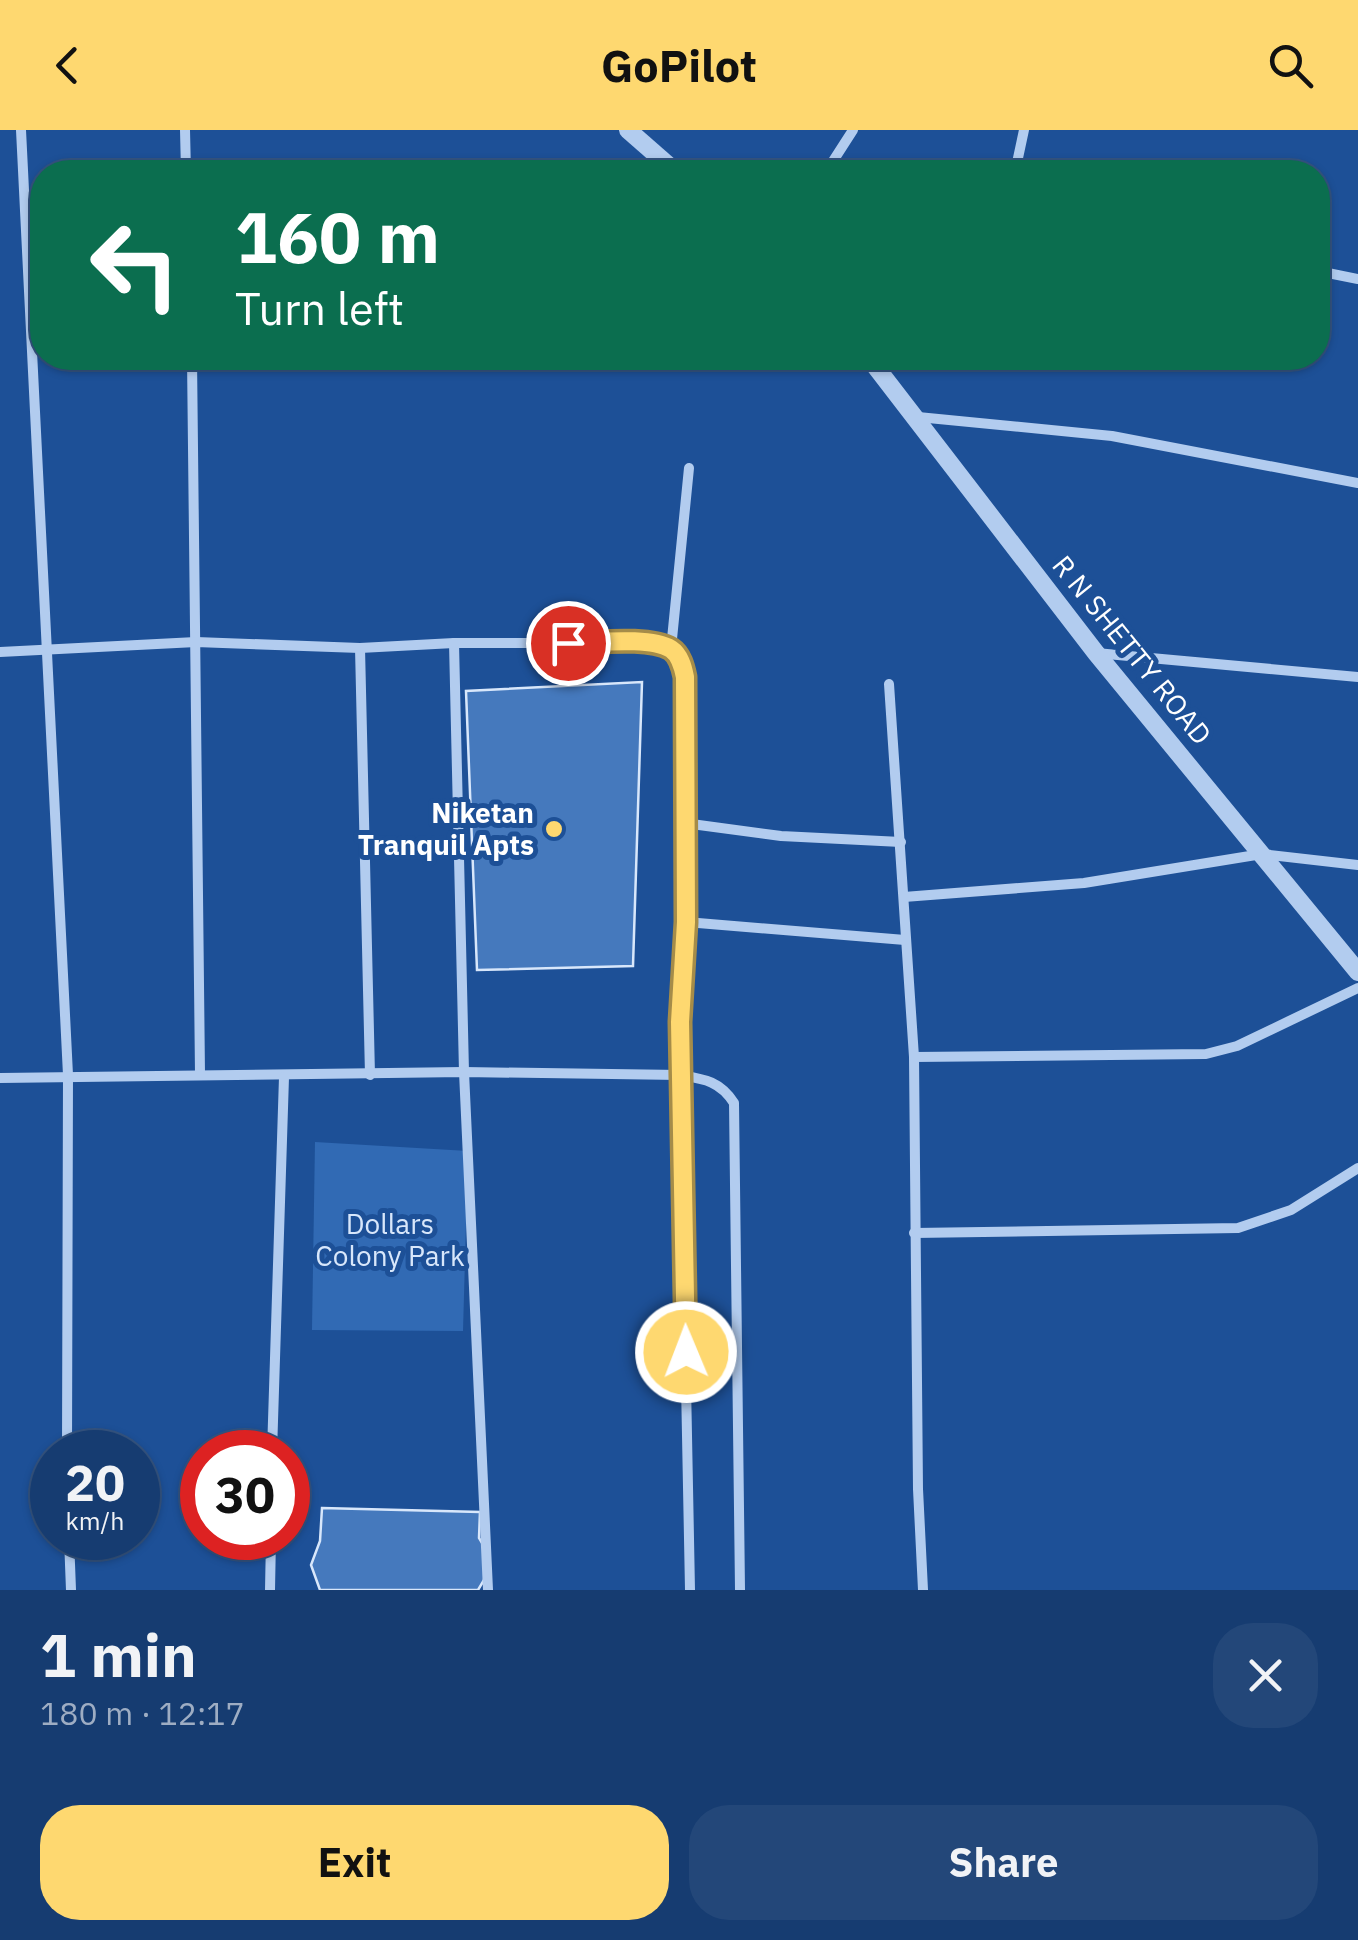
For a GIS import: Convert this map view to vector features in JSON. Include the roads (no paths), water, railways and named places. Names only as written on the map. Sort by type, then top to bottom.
[{"type":"street","points":[[20,130],[30,316]]},
{"type":"street","points":[[186,130],[186,160]]},
{"type":"street","points":[[628,130],[662,160]]},
{"type":"street","points":[[834,160],[854,130]]},
{"type":"street","points":[[1018,160],[1024,130]]},
{"type":"street","points":[[1330,273],[1358,279]]},
{"type":"street","points":[[33,370],[68,1075],[67,1430]]},
{"type":"street","points":[[192,370],[200,1074]]},
{"type":"street","name":"R N SHETTY ROAD","points":[[880,370],[1096,653],[1358,972]]},
{"type":"street","points":[[918,417],[1112,436],[1358,483]]},
{"type":"street","points":[[671,650],[689,468]]},
{"type":"street","points":[[0,652],[196,642],[360,648],[644,643],[671,650],[682,663],[686,922],[680,1076],[690,1590]]},
{"type":"street","points":[[454,644],[464,1072],[488,1590]]},
{"type":"street","points":[[360,648],[370,1075]]},
{"type":"street","points":[[1096,653],[1358,677]]},
{"type":"street","points":[[888,684],[914,1057],[918,1489],[923,1590]]},
{"type":"street","points":[[684,823],[781,836],[901,842]]},
{"type":"street","points":[[904,898],[1084,883],[1262,854],[1358,865]]},
{"type":"street","points":[[686,922],[905,940]]},
{"type":"street","points":[[914,1057],[1206,1054],[1237,1046],[1358,988]]},
{"type":"street","points":[[0,1078],[464,1072],[680,1076],[725,1088],[734,1103],[740,1590]]},
{"type":"street","points":[[273,1430],[284,1077]]},
{"type":"street","points":[[914,1233],[1238,1228],[1290,1210],[1358,1168]]},
{"type":"street","points":[[70,1560],[71,1590]]},
{"type":"street","points":[[270,1590],[271,1560]]},
{"type":"place","name":"Niketan Tranquil Apts","points":[[554,829]]},
{"type":"park label","name":"Dollars Colony Park","points":[[390,1240]]}]
